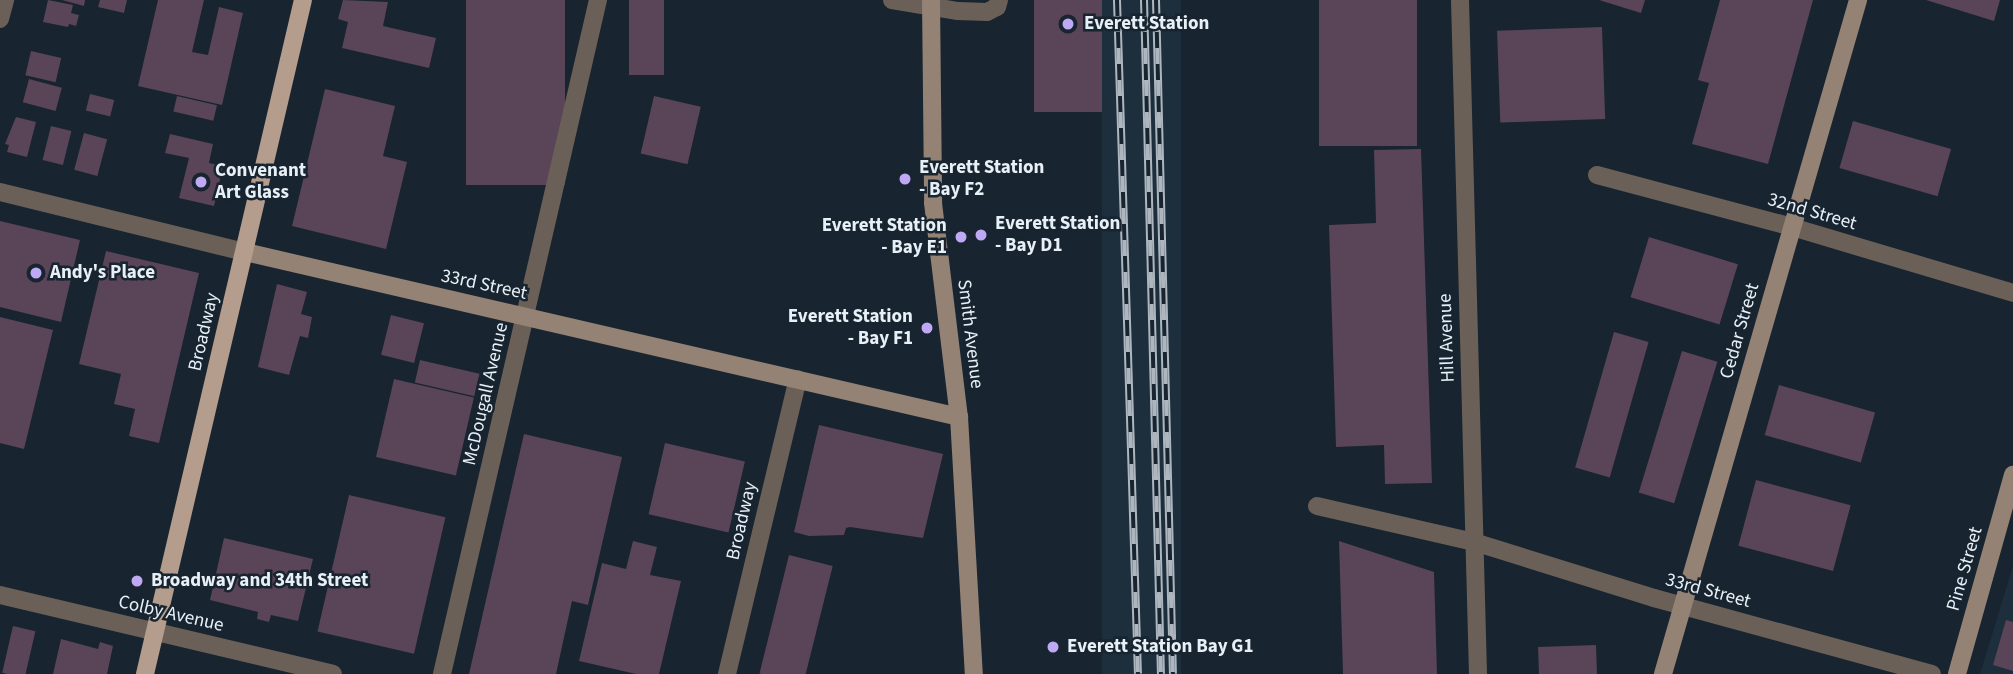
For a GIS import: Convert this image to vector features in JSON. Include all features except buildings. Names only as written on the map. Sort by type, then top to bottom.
[{"type":"main road","name":"Broadway","points":[[145,674],[303,0]]},
{"type":"street","points":[[0,19],[5,0]]},
{"type":"street","name":"McDougall Avenue","points":[[442,674],[598,0]]},
{"type":"street","points":[[892,0],[986,12],[997,6],[999,0]]},
{"type":"street","name":"Hill Avenue","points":[[1460,0],[1478,674]]},
{"type":"street","name":"Cedar Street","points":[[1662,674],[1858,0]]},
{"type":"street","name":"Smith Avenue","points":[[931,4],[933,203],[959,416],[974,674]]},
{"type":"street","name":"32nd Street","points":[[1597,175],[1793,227],[2013,293]]},
{"type":"street","name":"33rd Street","points":[[0,192],[245,252],[959,416]]},
{"type":"street","name":"Broadway","points":[[727,674],[798,379]]},
{"type":"street","name":"Pine Street","points":[[1957,674],[2013,475]]},
{"type":"street","name":"33rd Street","points":[[1317,506],[1474,542],[1682,606],[1932,674]]},
{"type":"street","name":"Colby Avenue","points":[[0,595],[333,674]]},
{"type":"shaded area","points":[[1102,0],[1181,0],[1181,674],[1102,674]]},
{"type":"shaded area","points":[[2013,566],[2013,674],[1980,674]]},
{"type":"railway","points":[[1117,0],[1138,674]]},
{"type":"railway","points":[[1144,0],[1161,674]]},
{"type":"railway","points":[[1156,0],[1173,674]]},
{"type":"place","name":"Everett Station","points":[[1068,24]]},
{"type":"place","name":"Everett Station - Bay F2","points":[[905,179]]},
{"type":"place","name":"Convenant Art Glass","points":[[201,182]]},
{"type":"place","name":"Everett Station - Bay D1","points":[[981,235]]},
{"type":"place","name":"Everett Station - Bay E1","points":[[961,237]]},
{"type":"place","name":"Andy's Place","points":[[36,273]]},
{"type":"place","name":"Everett Station - Bay F1","points":[[927,328]]},
{"type":"place","name":"Broadway and 34th Street","points":[[137,581]]},
{"type":"place","name":"Everett Station Bay G1","points":[[1053,647]]}]
